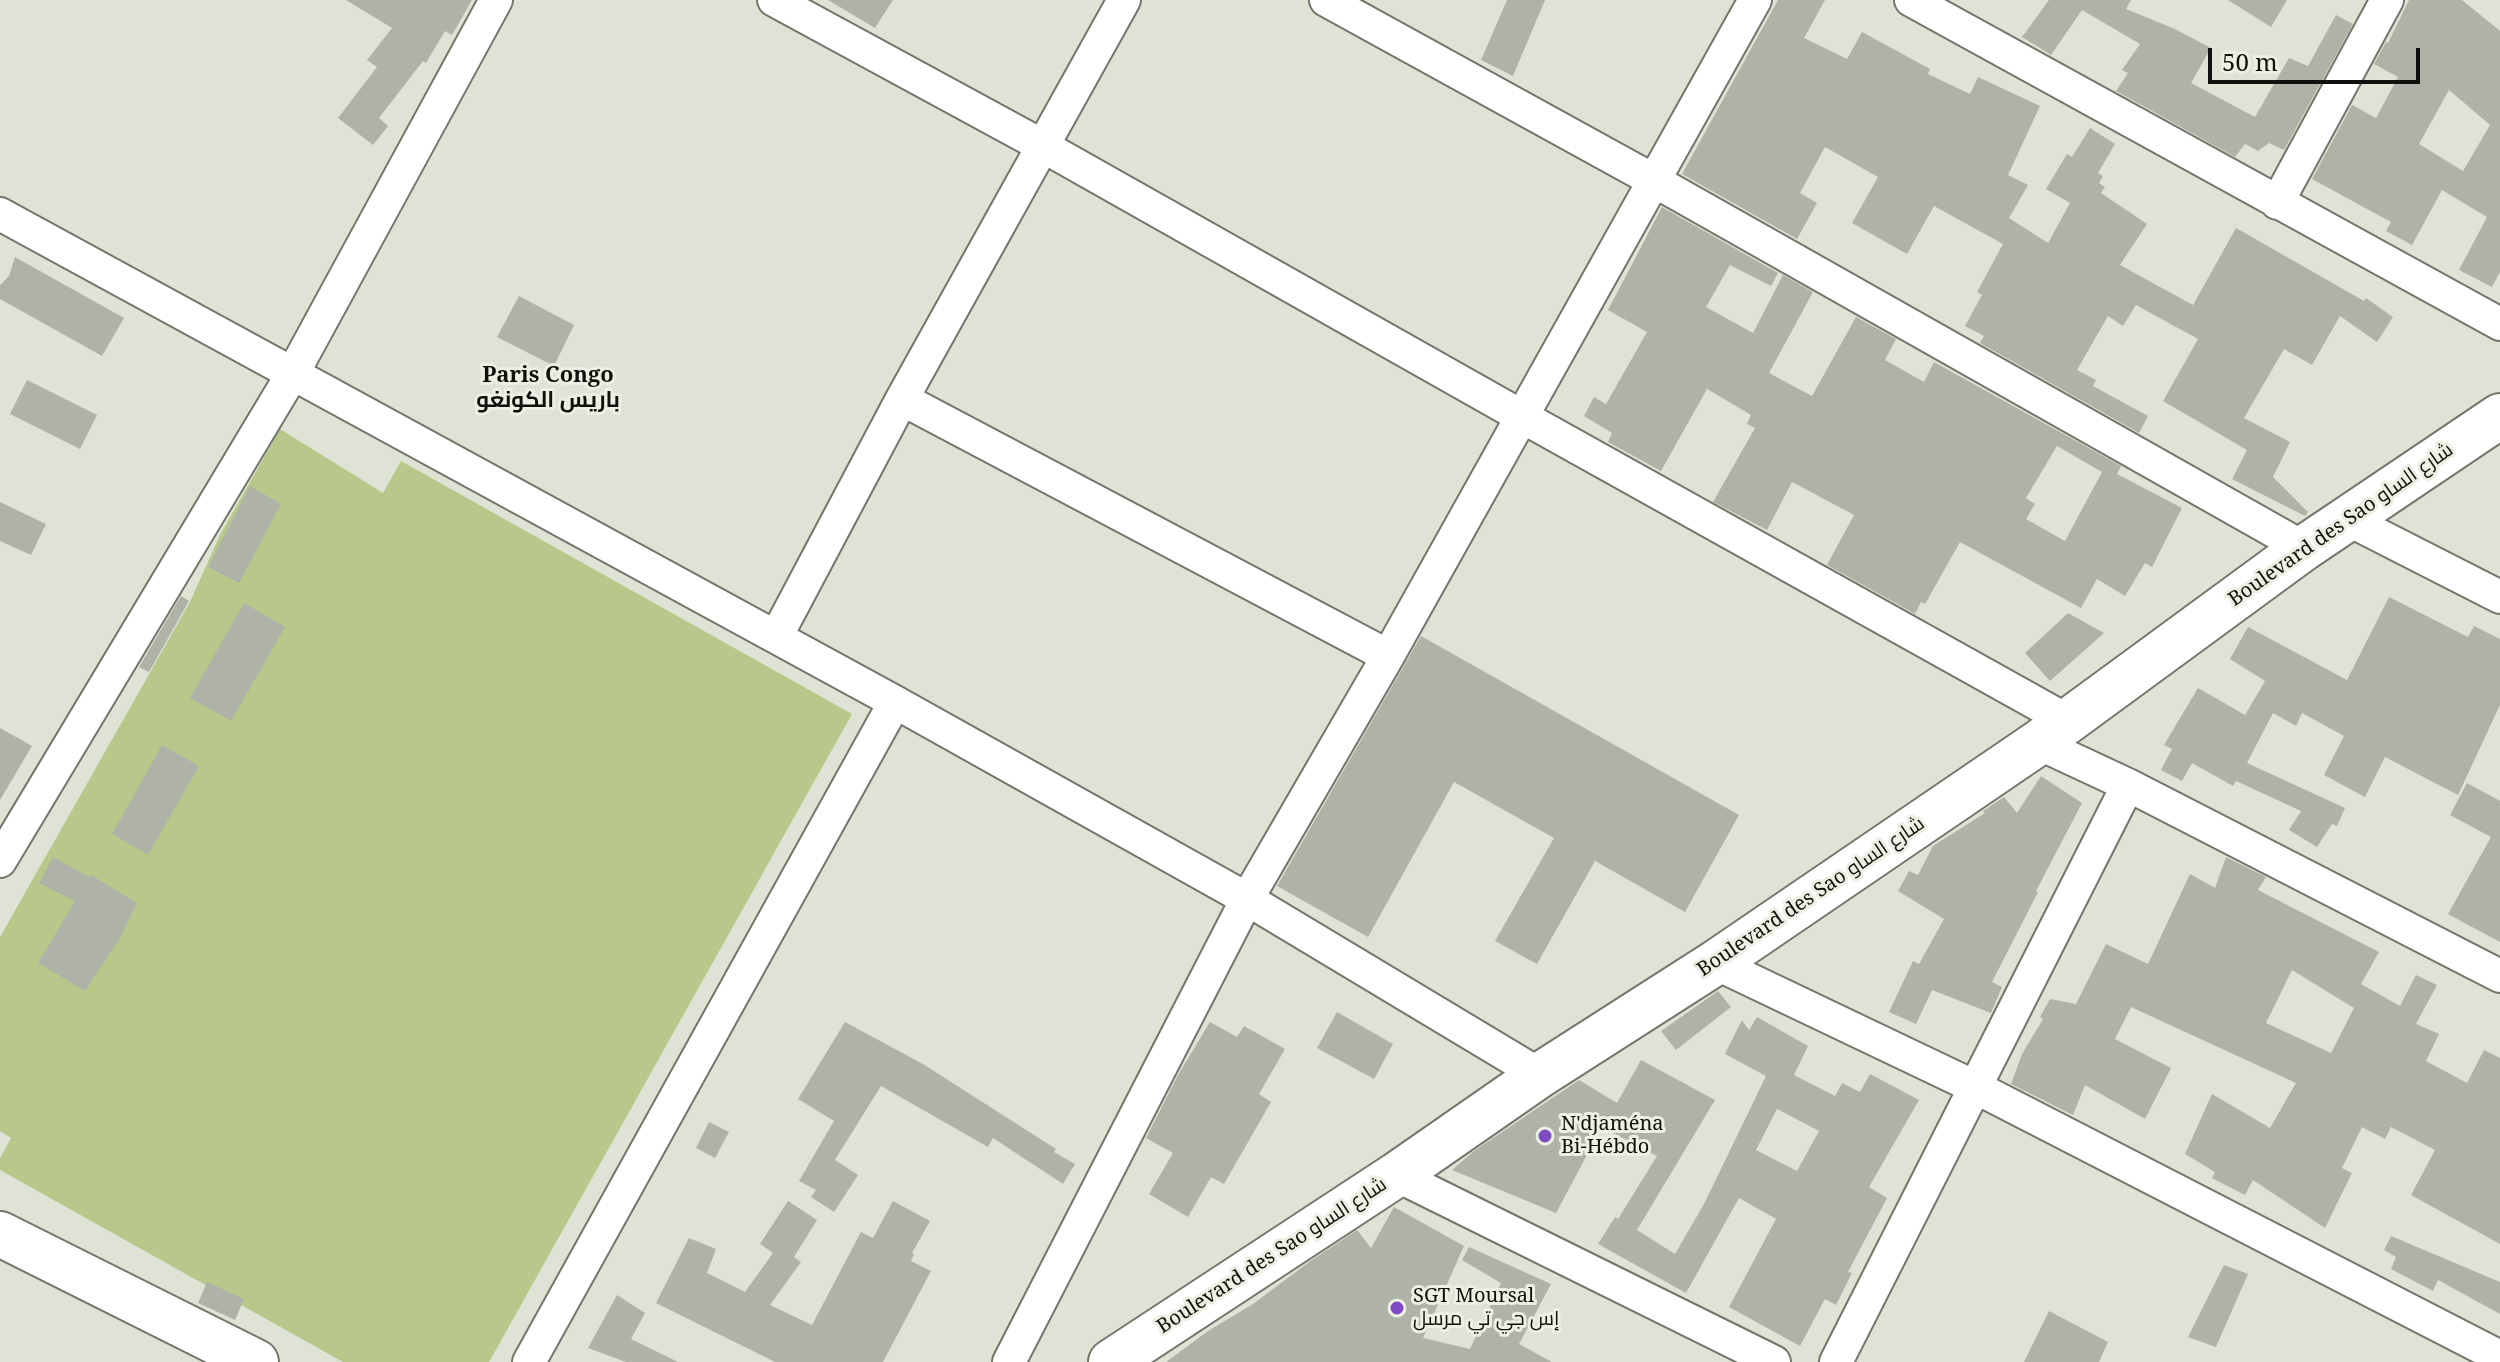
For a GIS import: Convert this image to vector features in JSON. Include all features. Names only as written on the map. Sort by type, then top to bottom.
[{"type":"street","points":[[0,861],[293,373],[496,0]]},
{"type":"street","points":[[774,0],[1041,145],[1521,416],[2053,732],[2128,785],[2500,976]]},
{"type":"street","points":[[777,635],[902,399],[1124,0]]},
{"type":"street","points":[[1326,0],[1653,180],[2304,548]]},
{"type":"street","points":[[1009,1362],[1247,899],[1388,656],[1755,0]]},
{"type":"street","points":[[1911,0],[2500,324]]},
{"type":"street","points":[[2277,203],[2387,0]]},
{"type":"street","points":[[0,214],[777,635],[1247,899],[1540,1075]]},
{"type":"street","points":[[902,399],[1388,656]]},
{"type":"street","name":"Boulevard des Sao شارع الساو","points":[[1111,1362],[1396,1175],[1540,1075],[1715,963],[2053,732],[2304,548],[2500,416]]},
{"type":"street","points":[[2347,519],[2500,597]]},
{"type":"street","points":[[529,1362],[895,702]]},
{"type":"street","points":[[1836,1362],[2128,785]]},
{"type":"street","points":[[1715,963],[1977,1088],[2500,1357]]},
{"type":"street","points":[[1396,1175],[1774,1362]]},
{"type":"street","points":[[0,1234],[256,1362]]},
{"type":"street","points":[[0,1266],[192,1362]]},
{"type":"green space","points":[[280,429],[383,493],[401,461],[852,714],[489,1362],[343,1362],[0,1170],[0,1158],[11,1138],[0,1131],[0,937],[190,602],[220,535]]},
{"type":"building","points":[[346,0],[472,0],[452,35],[445,31],[426,63],[423,61],[379,118],[388,126],[373,145],[338,118],[377,67],[367,60],[392,28]]},
{"type":"building","points":[[828,0],[893,0],[875,28]]},
{"type":"building","points":[[1507,0],[1545,0],[1513,76],[1481,60]]},
{"type":"building","points":[[1778,0],[1825,0],[1804,38],[1847,59],[1862,32],[1930,69],[1928,74],[1970,94],[1978,77],[2040,106],[2008,175],[2028,185],[2009,218],[2048,243],[2070,203],[2046,189],[2067,154],[2072,157],[2090,128],[2115,144],[2098,173],[2103,176],[2099,183],[2105,187],[2101,193],[2147,224],[2120,265],[2193,305],[2236,228],[2364,301],[2366,298],[2393,317],[2377,342],[2340,316],[2312,365],[2284,349],[2244,418],[2290,442],[2273,477],[2308,512],[2305,516],[2232,479],[2247,450],[2163,401],[2198,339],[2136,305],[2123,326],[2108,316],[2077,370],[2096,380],[2093,386],[2148,416],[2139,433],[1980,343],[1984,336],[1965,326],[1982,295],[1977,292],[2003,244],[1934,206],[1907,254],[1852,223],[1878,177],[1825,147],[1800,193],[1817,203],[1797,239],[1682,174]]},
{"type":"building","points":[[2049,0],[2131,0],[2126,9],[2211,48],[2191,83],[2255,117],[2289,58],[2308,66],[2336,15],[2353,24],[2284,150],[2269,143],[2258,151],[2245,144],[2235,157],[2116,91],[2128,73],[2122,70],[2140,44],[2082,10],[2051,55],[2022,37]]},
{"type":"building","points":[[2228,0],[2287,0],[2271,27]]},
{"type":"building","points":[[2409,0],[2462,0],[2500,31],[2500,272],[2492,287],[2459,270],[2487,217],[2442,190],[2412,245],[2386,231],[2391,222],[2312,179],[2352,105],[2376,118],[2398,77],[2374,64]],"holes":[[[2449,90],[2490,125],[2463,171],[2419,144]]]},
{"type":"building","points":[[1662,207],[1778,273],[1771,286],[1730,265],[1706,307],[1753,333],[1783,275],[1813,292],[1769,373],[1812,396],[1856,317],[1896,339],[1885,360],[1924,382],[1934,362],[2121,466],[2117,474],[2182,508],[2152,567],[2145,563],[2125,596],[2097,579],[2081,608],[1960,542],[1925,604],[1921,602],[1915,614],[1827,565],[1854,515],[1792,482],[1767,530],[1713,502],[1755,428],[1747,424],[1751,415],[1707,389],[1661,471],[1608,442],[1612,433],[1584,416],[1594,397],[1606,404],[1647,332],[1608,310]],"holes":[[[2057,446],[2102,472],[2065,541],[2026,519],[2035,504],[2026,498]]]},
{"type":"building","points":[[15,257],[124,318],[102,356],[0,299],[0,285],[9,276]]},
{"type":"building","points":[[519,296],[574,325],[554,366],[497,337]]},
{"type":"building","points":[[27,380],[97,415],[80,449],[10,414]]},
{"type":"building","points":[[250,486],[281,504],[239,583],[208,567]]},
{"type":"building","points":[[0,502],[46,524],[31,555],[0,541]]},
{"type":"building","points":[[181,596],[189,601],[149,672],[139,667]]},
{"type":"building","points":[[2389,597],[2468,637],[2474,626],[2500,639],[2500,705],[2458,795],[2385,757],[2365,797],[2324,775],[2344,736],[2302,713],[2296,726],[2273,713],[2247,763],[2345,808],[2337,826],[2332,824],[2317,847],[2289,830],[2301,811],[2236,781],[2233,786],[2192,763],[2182,781],[2161,770],[2172,749],[2164,745],[2198,688],[2245,715],[2265,681],[2230,659],[2248,627],[2347,680]]},
{"type":"building","points":[[244,603],[285,627],[231,721],[190,698]]},
{"type":"building","points":[[2068,613],[2104,633],[2050,681],[2025,653]]},
{"type":"building","points":[[1421,636],[1739,815],[1685,912],[1595,861],[1537,964],[1495,941],[1554,838],[1454,782],[1368,937],[1277,886]]},
{"type":"building","points":[[0,728],[32,746],[0,800]]},
{"type":"building","points":[[162,745],[199,766],[148,855],[112,834]]},
{"type":"building","points":[[2041,776],[2082,803],[1992,982],[2002,987],[1991,1013],[1932,990],[1916,1024],[1889,1012],[1913,961],[1919,964],[1944,919],[1898,891],[1909,871],[1918,875],[1933,846],[2004,797],[2017,813]]},
{"type":"building","points":[[2467,783],[2500,801],[2500,942],[2448,914],[2491,837],[2450,815]]},
{"type":"building","points":[[53,857],[89,877],[91,875],[137,903],[119,940],[85,991],[38,963],[75,901],[39,883]]},
{"type":"building","points":[[2226,857],[2266,877],[2258,890],[2379,952],[2361,984],[2400,1006],[2416,975],[2437,985],[2416,1024],[2439,1034],[2426,1061],[2467,1083],[2484,1050],[2500,1058],[2500,1244],[2411,1195],[2435,1150],[2391,1127],[2385,1139],[2362,1127],[2342,1168],[2352,1173],[2325,1228],[2253,1180],[2245,1195],[2212,1178],[2215,1172],[2185,1154],[2212,1094],[2270,1128],[2296,1083],[2131,1007],[2115,1039],[2171,1068],[2145,1119],[2085,1085],[2073,1115],[2011,1084],[2022,1054],[2043,1019],[2040,1017],[2050,999],[2076,1004],[2106,944],[2148,964],[2190,874],[2215,888]],"holes":[[[2292,970],[2354,1008],[2331,1053],[2266,1023]]]},
{"type":"building","points":[[1718,991],[1731,1007],[1676,1050],[1661,1031]]},
{"type":"building","points":[[1337,1012],[1393,1044],[1374,1079],[1317,1048]]},
{"type":"building","points":[[1757,1017],[1808,1046],[1794,1075],[1835,1096],[1842,1083],[1860,1092],[1870,1074],[1919,1100],[1869,1187],[1887,1198],[1848,1272],[1852,1273],[1836,1305],[1825,1299],[1800,1346],[1729,1307],[1776,1219],[1739,1198],[1686,1293],[1598,1244],[1615,1217],[1618,1219],[1657,1156],[1602,1127],[1556,1213],[1452,1170],[1474,1151],[1579,1080],[1617,1103],[1641,1060],[1715,1100],[1637,1230],[1675,1254],[1704,1204],[1766,1076],[1725,1054],[1742,1020],[1749,1030]],"holes":[[[1777,1109],[1819,1131],[1797,1171],[1756,1150]]]},
{"type":"building","points":[[845,1022],[923,1064],[1056,1149],[1054,1152],[1075,1164],[1063,1184],[993,1138],[988,1147],[881,1086],[833,1163],[835,1160],[858,1175],[834,1212],[811,1197],[816,1190],[799,1181],[834,1121],[798,1099]]},
{"type":"building","points":[[1210,1022],[1237,1037],[1244,1026],[1285,1049],[1259,1094],[1271,1102],[1224,1184],[1211,1177],[1188,1217],[1149,1194],[1173,1153],[1146,1138],[1178,1075]]},
{"type":"building","points":[[709,1122],[729,1132],[715,1158],[696,1148]]},
{"type":"building","points":[[788,1201],[817,1220],[794,1257],[801,1262],[770,1305],[812,1325],[861,1232],[873,1238],[893,1201],[930,1221],[912,1253],[911,1261],[931,1271],[883,1362],[775,1362],[656,1303],[689,1238],[716,1249],[707,1273],[745,1292],[773,1253],[760,1244]]},
{"type":"building","points":[[1394,1207],[1464,1246],[1423,1338],[1470,1349],[1501,1283],[1462,1260],[1469,1247],[1551,1284],[1519,1344],[1552,1362],[1166,1362],[1357,1230],[1371,1248]]},
{"type":"building","points":[[2391,1236],[2500,1282],[2500,1314],[2438,1280],[2433,1291],[2391,1269],[2396,1257],[2384,1250]]},
{"type":"building","points":[[2224,1265],[2248,1274],[2216,1347],[2188,1337]]},
{"type":"building","points":[[207,1282],[244,1299],[235,1320],[198,1303]]},
{"type":"building","points":[[617,1295],[645,1313],[631,1339],[678,1362],[626,1362],[588,1348]]},
{"type":"building","points":[[2049,1311],[2108,1342],[2099,1362],[2024,1362]]},
{"type":"place","name":"N'djaména Bi-Hébdo","points":[[1545,1136]]},
{"type":"place","name":"SGT Moursal إس جي تي مرسل","points":[[1397,1308]]},
{"type":"district","name":"Paris Congo باريس الكونغو","points":[[548,388]]}]
